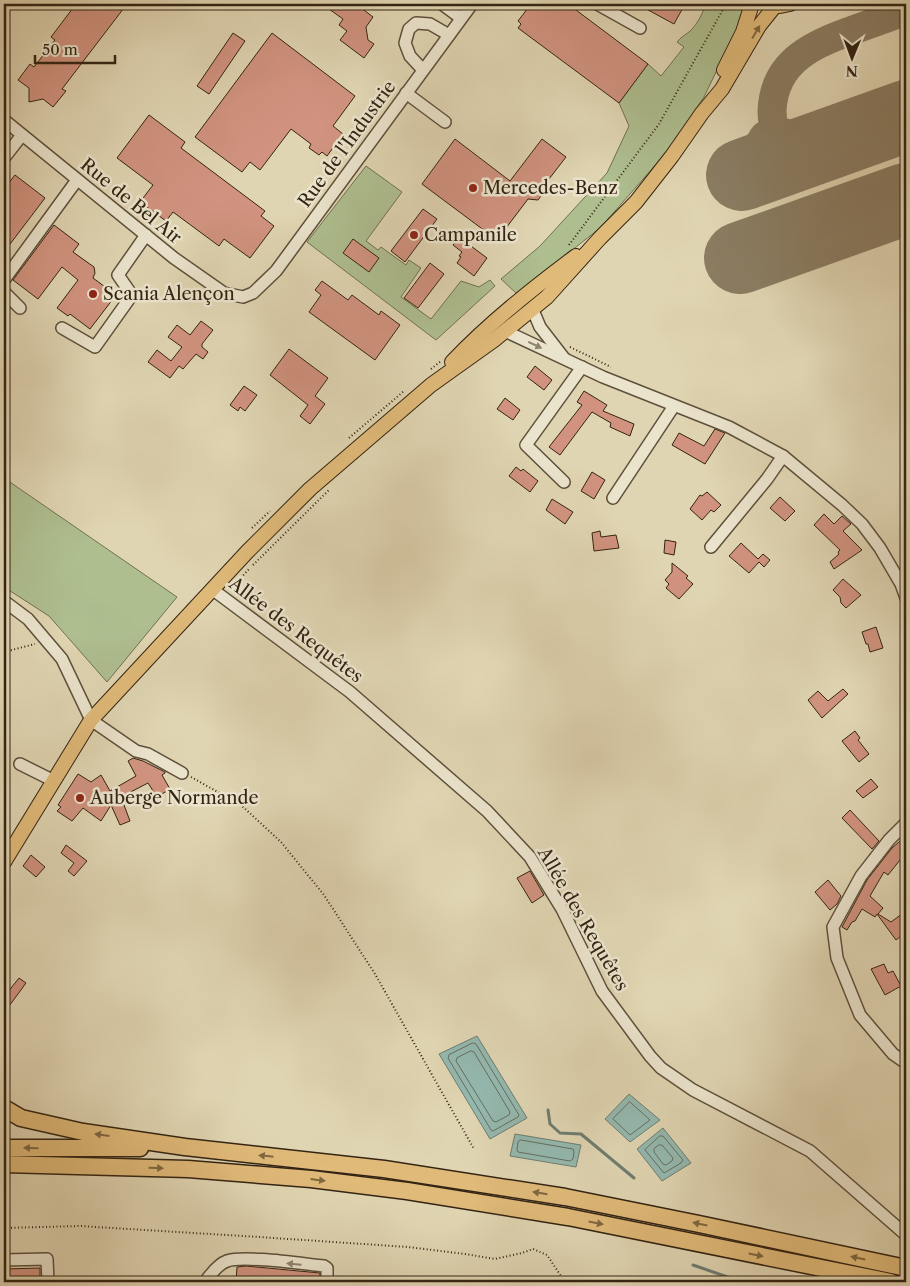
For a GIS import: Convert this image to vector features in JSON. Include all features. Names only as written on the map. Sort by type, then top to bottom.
[{"type":"highway","points":[[4,1108],[21,1118],[83,1132],[185,1147],[384,1169],[565,1197],[906,1268]]},
{"type":"highway","points":[[4,1148],[120,1149],[185,1147]]},
{"type":"highway","points":[[4,1164],[188,1169],[311,1179],[407,1191],[568,1217],[891,1282]]},
{"type":"highway","points":[[4,1175],[107,1166]]},
{"type":"main road","points":[[702,113],[743,32],[752,4]]},
{"type":"main road","points":[[4,862],[91,720],[310,489],[431,385],[505,331],[547,297],[600,238],[636,202],[672,156],[702,113],[722,89],[771,5],[790,4]]},
{"type":"main road","points":[[431,385],[477,337],[531,291],[600,238]]},
{"type":"main road","points":[[505,331],[500,323],[528,299],[531,291]]},
{"type":"street","points":[[442,4],[461,18]]},
{"type":"street","name":"Rue de l'Industrie","points":[[244,297],[253,293],[276,271],[472,4]]},
{"type":"street","points":[[597,4],[640,28]]},
{"type":"street","points":[[423,70],[410,56],[404,43],[409,29],[416,23],[430,24],[449,35]]},
{"type":"street","points":[[406,93],[444,122]]},
{"type":"street","name":"Rue de Bel Air","points":[[4,120],[174,258],[224,293],[244,297]]},
{"type":"street","points":[[4,158],[22,135]]},
{"type":"street","points":[[4,280],[77,180]]},
{"type":"street","points":[[62,328],[94,347],[132,295],[118,275],[146,236]]},
{"type":"street","points":[[4,292],[20,308]]},
{"type":"street","points":[[532,308],[540,327],[566,359]]},
{"type":"street","points":[[505,331],[582,367],[729,427],[783,456],[842,504],[862,524],[880,548],[906,598]]},
{"type":"street","points":[[564,482],[526,444],[582,367]]},
{"type":"street","points":[[612,498],[674,406]]},
{"type":"street","points":[[710,547],[767,479],[783,456]]},
{"type":"street","name":"Allée des Requêtes","points":[[216,586],[350,692],[487,810],[530,857],[562,909],[602,991],[661,1068],[693,1090],[810,1151],[905,1234]]},
{"type":"street","points":[[4,601],[28,618],[62,659],[91,720],[136,751],[148,754],[182,773]]},
{"type":"street","points":[[20,764],[54,781]]},
{"type":"street","points":[[906,823],[889,840],[861,876],[833,927],[837,958],[860,1015],[893,1054],[906,1063]]},
{"type":"street","points":[[4,1260],[47,1259],[48,1282]]},
{"type":"street","points":[[205,1282],[213,1271],[226,1261],[240,1259],[324,1266],[327,1268],[327,1282]]},
{"type":"path","points":[[565,250],[659,124],[692,68],[725,4]]},
{"type":"path","points":[[216,586],[226,586],[238,582],[252,565],[334,486]]},
{"type":"path","points":[[4,652],[47,641]]},
{"type":"path","points":[[182,773],[240,805],[281,842],[324,894],[375,974],[474,1149]]},
{"type":"path","points":[[4,1228],[80,1226],[240,1236],[408,1247],[495,1259],[533,1249],[546,1255],[565,1282]]},
{"type":"green space","points":[[706,4],[745,4],[741,20],[704,97],[666,153],[600,228],[517,294],[501,279],[540,246],[607,173],[629,126],[619,103],[648,64],[661,76],[684,47],[677,42],[695,26]]},
{"type":"green space","points":[[366,166],[402,192],[366,241],[378,250],[381,247],[406,265],[409,260],[421,268],[401,297],[431,319],[461,281],[479,287],[490,280],[495,286],[436,340],[307,242]]},
{"type":"green space","points":[[4,478],[177,597],[107,682],[49,616],[4,587]]},
{"type":"water","points":[[477,1036],[527,1118],[490,1139],[439,1054]]},
{"type":"water","points":[[629,1094],[660,1120],[630,1142],[605,1119]]},
{"type":"water","points":[[663,1128],[691,1163],[662,1181],[637,1149]]},
{"type":"water","points":[[515,1134],[581,1145],[576,1167],[510,1156]]},
{"type":"building","points":[[76,4],[127,4],[62,89],[66,91],[53,107],[43,99],[29,102],[29,88],[18,80],[30,64],[34,67],[55,40],[51,37]]},
{"type":"building","points":[[333,4],[356,4],[373,17],[366,27],[368,40],[374,44],[364,58],[340,40],[347,31],[339,25],[343,19],[329,9]]},
{"type":"building","points":[[531,4],[568,4],[648,64],[619,103],[518,28],[521,24],[518,21]]},
{"type":"building","points":[[637,4],[685,4],[674,24]]},
{"type":"building","points":[[233,33],[245,41],[209,94],[197,86]]},
{"type":"building","points":[[272,33],[355,96],[333,126],[343,134],[327,156],[322,152],[319,155],[309,148],[311,144],[291,129],[260,170],[250,162],[242,172],[195,137]]},
{"type":"building","points":[[149,115],[185,142],[181,148],[265,211],[261,216],[274,226],[250,258],[224,239],[219,246],[173,212],[166,221],[140,202],[153,185],[117,158]]},
{"type":"building","name":"Mercedes-Benz","points":[[455,139],[510,181],[542,139],[566,157],[539,192],[541,196],[538,200],[528,199],[497,240],[422,184]]},
{"type":"building","points":[[15,175],[45,198],[4,252],[4,189]]},
{"type":"building","name":"Campanile","points":[[423,209],[437,219],[405,262],[391,251]]},
{"type":"building","points":[[54,225],[79,244],[73,252],[94,267],[95,273],[93,278],[116,295],[90,329],[70,314],[68,316],[57,308],[78,280],[62,267],[38,299],[13,280]]},
{"type":"building","points":[[459,237],[487,258],[474,276],[457,263],[462,252],[453,245]]},
{"type":"building","points":[[353,239],[379,258],[369,272],[343,253]]},
{"type":"building","points":[[430,263],[444,274],[418,308],[404,298]]},
{"type":"building","points":[[322,281],[348,300],[352,295],[379,315],[381,311],[400,325],[375,360],[309,312],[321,295],[315,290]]},
{"type":"building","points":[[201,321],[213,330],[202,344],[202,347],[208,352],[203,359],[196,354],[183,369],[179,366],[170,378],[148,362],[157,350],[171,361],[182,347],[168,337],[177,325],[190,335]]},
{"type":"building","points":[[289,349],[328,378],[315,396],[325,404],[310,424],[300,416],[308,405],[270,375]]},
{"type":"building","points":[[535,366],[552,380],[544,390],[527,377]]},
{"type":"building","points":[[244,386],[257,395],[245,411],[240,407],[238,411],[230,405]]},
{"type":"building","points":[[584,391],[607,405],[603,411],[634,424],[630,436],[610,427],[611,423],[592,412],[560,455],[549,447],[582,405],[577,402]]},
{"type":"building","points":[[505,398],[520,410],[513,420],[497,409]]},
{"type":"building","points":[[715,429],[725,433],[705,464],[672,445],[679,433],[704,446]]},
{"type":"building","points":[[516,467],[521,471],[523,469],[538,481],[530,492],[509,476]]},
{"type":"building","points":[[592,472],[605,480],[594,499],[581,491]]},
{"type":"building","points":[[707,492],[721,505],[714,512],[711,510],[702,520],[690,509],[700,495],[702,496]]},
{"type":"building","points":[[780,497],[795,511],[785,521],[770,508]]},
{"type":"building","points":[[552,499],[573,512],[565,524],[546,510]]},
{"type":"building","points":[[824,514],[834,524],[842,516],[851,524],[843,531],[862,550],[834,569],[830,562],[839,554],[840,550],[814,525]]},
{"type":"building","points":[[600,531],[601,537],[616,535],[619,548],[594,551],[592,533]]},
{"type":"building","points":[[665,540],[676,542],[674,555],[664,553]]},
{"type":"building","points":[[741,543],[758,559],[763,554],[770,560],[764,567],[759,562],[749,573],[729,556]]},
{"type":"building","points":[[672,563],[688,576],[686,578],[693,584],[679,599],[666,588],[669,584],[665,580],[672,572]]},
{"type":"building","points":[[843,579],[861,595],[846,608],[841,603],[840,597],[833,590]]},
{"type":"building","points":[[876,627],[883,648],[870,652],[862,632]]},
{"type":"building","points":[[843,689],[848,694],[822,718],[808,700],[818,691],[828,701]]},
{"type":"building","points":[[855,731],[860,738],[858,740],[869,754],[859,762],[842,741]]},
{"type":"building","points":[[133,758],[165,772],[162,775],[170,789],[157,797],[148,783],[121,797],[130,821],[120,825],[111,805],[101,821],[83,808],[72,821],[57,811],[61,807],[58,805],[78,774],[91,782],[101,775],[110,791],[136,776],[128,761]]},
{"type":"building","points":[[871,779],[878,787],[863,798],[856,791]]},
{"type":"building","points":[[850,810],[879,841],[872,849],[842,818]]},
{"type":"building","points":[[906,836],[906,868],[900,860],[888,875],[884,872],[870,896],[883,908],[878,914],[891,922],[906,911],[906,932],[896,940],[877,914],[875,917],[862,909],[847,930],[842,927],[867,880],[892,848]]},
{"type":"building","points":[[66,845],[87,861],[74,876],[68,871],[74,863],[61,853]]},
{"type":"building","points":[[31,855],[45,867],[36,877],[23,866]]},
{"type":"building","points":[[530,871],[544,895],[532,903],[517,878]]},
{"type":"building","points":[[828,880],[841,896],[837,904],[830,910],[815,892]]},
{"type":"building","points":[[884,964],[888,973],[893,971],[901,986],[885,995],[871,969]]},
{"type":"building","points":[[19,978],[26,983],[4,1013],[4,997]]},
{"type":"building","points":[[246,1266],[320,1273],[320,1282],[236,1282],[237,1267]]},
{"type":"building","points":[[40,1268],[40,1282],[4,1282],[4,1269]]},
{"type":"waterway","points":[[548,1110],[550,1124],[560,1133],[581,1134],[634,1178]]},
{"type":"waterway","points":[[693,1265],[742,1282]]},
{"type":"taxiway","points":[[781,160],[772,111],[774,93],[788,67],[799,56],[825,41],[906,11]]},
{"type":"taxiway","points":[[763,167],[759,167],[756,164],[759,144],[764,136],[773,131],[786,133],[808,147],[820,147]]},
{"type":"runway","points":[[742,175],[906,116]]},
{"type":"runway","points":[[740,258],[906,199]]},
{"type":"place","name":"Mercedes-Benz","points":[[473,188]]},
{"type":"place","name":"Campanile","points":[[414,235]]},
{"type":"place","name":"Scania Alençon","points":[[93,294]]},
{"type":"place","name":"Auberge Normande","points":[[80,798]]}]
